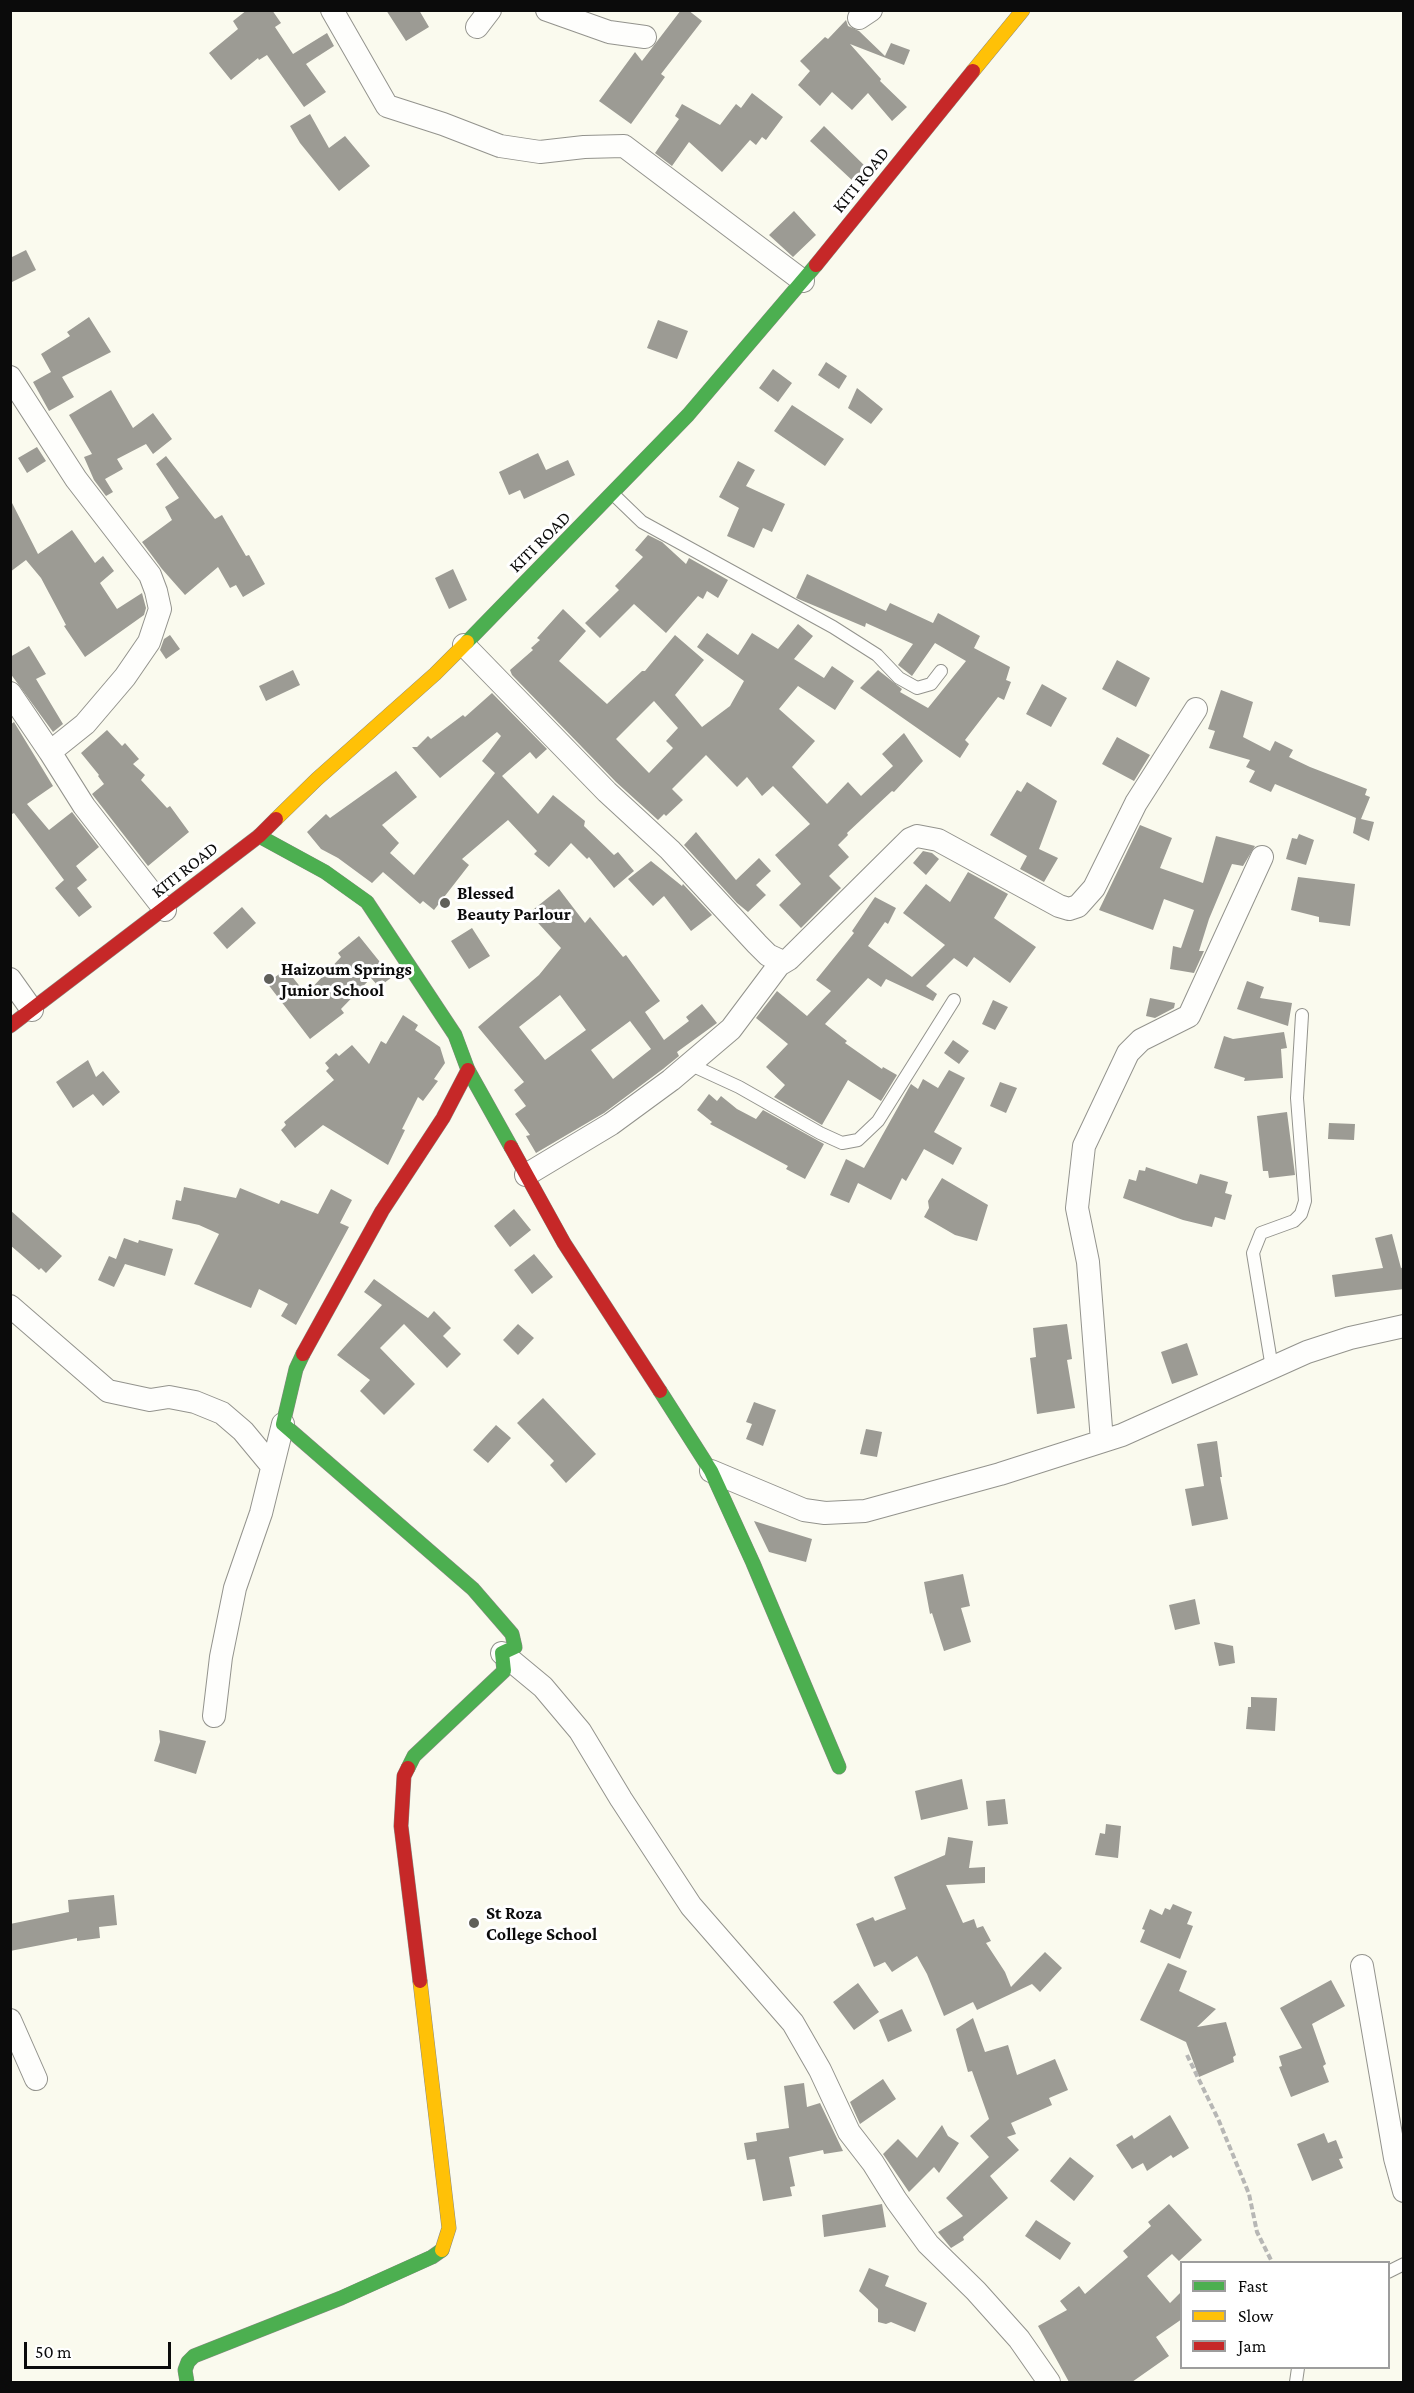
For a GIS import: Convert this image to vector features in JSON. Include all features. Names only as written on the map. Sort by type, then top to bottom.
[{"type":"street","points":[[332,10],[387,106],[443,123],[500,147],[540,152],[584,147],[624,146],[803,281]]},
{"type":"street","points":[[547,10],[609,32],[645,37]]},
{"type":"street","name":"KITI ROAD","points":[[10,1026],[165,910],[259,836],[464,645],[688,415],[803,281],[1023,10]]},
{"type":"street","points":[[10,377],[76,479],[150,575],[160,609],[149,642],[125,677],[86,724],[51,752]]},
{"type":"street","points":[[464,645],[607,792],[670,850],[763,949],[783,962]]},
{"type":"street","points":[[10,693],[51,752],[84,806],[165,910]]},
{"type":"street","points":[[526,1175],[611,1124],[731,1029],[783,962],[789,959],[910,839],[917,836],[938,840],[1059,906],[1069,909],[1078,906],[1094,888],[1136,803],[1196,709]]},
{"type":"street","points":[[259,836],[325,872],[367,902],[455,1035],[468,1070],[564,1243],[711,1471],[753,1563],[839,1767]]},
{"type":"street","points":[[1102,1442],[1088,1262],[1077,1208],[1084,1146],[1128,1053],[1141,1040],[1189,1016],[1262,857]]},
{"type":"street","points":[[10,979],[32,1010]]},
{"type":"street","points":[[214,1716],[221,1657],[230,1610],[261,1513],[296,1369],[317,1326],[382,1211],[443,1118],[468,1070]]},
{"type":"street","points":[[10,1306],[108,1391],[150,1400],[169,1397],[195,1402],[222,1413],[243,1431],[272,1466]]},
{"type":"street","points":[[711,1471],[804,1510],[825,1513],[865,1511],[1000,1474],[1102,1442],[1307,1352],[1350,1338],[1404,1326]]},
{"type":"street","points":[[283,1424],[473,1590],[512,1634],[515,1647],[502,1653]]},
{"type":"street","points":[[187,2382],[185,2370],[188,2362],[194,2356],[341,2298],[432,2257],[442,2250],[447,2239],[448,2216],[401,1826],[401,1800],[404,1776],[414,1756],[504,1671],[502,1653]]},
{"type":"street","points":[[502,1653],[543,1687],[580,1731],[691,1906],[793,2024],[820,2070],[849,2132],[909,2218],[928,2244],[976,2291],[1019,2339],[1049,2382]]},
{"type":"street","points":[[1362,1966],[1395,2158],[1404,2192]]},
{"type":"street","points":[[10,2020],[36,2079]]},
{"type":"lane","points":[[612,493],[642,522],[833,627],[877,655],[899,678],[917,688],[931,684],[941,671]]},
{"type":"lane","points":[[689,1064],[739,1087],[842,1143],[858,1140],[879,1121],[954,1000]]},
{"type":"lane","points":[[1272,1368],[1253,1253],[1261,1233],[1294,1221],[1301,1214],[1305,1201],[1297,1098],[1301,1065],[1302,1014]]},
{"type":"lane","points":[[1390,2271],[1404,2264]]},
{"type":"path","points":[[1187,2055],[1219,2121],[1249,2194],[1257,2232],[1272,2261]]},
{"type":"building","points":[[247,10],[272,10],[281,23],[275,27],[293,54],[327,33],[334,46],[306,64],[326,92],[304,107],[267,55],[259,60],[258,58],[231,80],[209,53],[238,29],[233,21]]},
{"type":"building","points":[[386,10],[419,10],[429,27],[406,41]]},
{"type":"building","points":[[681,10],[688,10],[702,21],[661,74],[665,77],[631,124],[599,101],[635,52],[642,61]]},
{"type":"building","points":[[846,20],[848,26],[859,31],[885,56],[891,43],[910,50],[904,65],[850,44],[881,79],[880,81],[907,107],[892,121],[868,93],[852,110],[832,92],[820,106],[798,85],[810,71],[800,61],[825,37],[828,39]]},
{"type":"building","points":[[752,93],[783,117],[766,140],[762,137],[756,145],[750,140],[722,172],[689,142],[672,166],[655,153],[679,119],[675,116],[682,104],[720,125],[736,104],[741,108]]},
{"type":"building","points":[[310,114],[329,148],[345,136],[370,166],[339,191],[300,143],[290,126]]},
{"type":"building","points":[[824,126],[867,168],[854,182],[810,141]]},
{"type":"building","points":[[794,211],[816,235],[793,257],[769,235]]},
{"type":"building","points":[[26,250],[36,270],[10,283],[10,258]]},
{"type":"building","points":[[89,317],[111,352],[62,377],[74,397],[49,411],[33,382],[51,372],[41,354],[70,336],[67,332]]},
{"type":"building","points":[[658,320],[688,331],[677,359],[647,348]]},
{"type":"building","points":[[826,362],[847,376],[839,389],[818,375]]},
{"type":"building","points":[[773,369],[792,383],[778,402],[759,388]]},
{"type":"building","points":[[857,388],[883,409],[871,424],[848,408]]},
{"type":"building","points":[[111,390],[133,428],[153,413],[172,439],[153,454],[146,444],[117,459],[123,469],[105,479],[113,492],[106,496],[94,480],[84,457],[92,454],[69,415]]},
{"type":"building","points":[[792,405],[844,439],[825,466],[774,431]]},
{"type":"building","points":[[37,447],[46,461],[27,473],[18,458]]},
{"type":"building","points":[[538,453],[546,470],[568,460],[575,475],[524,499],[520,490],[509,495],[499,472]]},
{"type":"building","points":[[166,456],[215,519],[222,515],[265,584],[243,597],[236,585],[230,588],[218,567],[185,595],[162,569],[142,542],[172,520],[165,507],[179,498],[156,464]]},
{"type":"building","points":[[738,461],[755,470],[746,486],[785,504],[772,532],[763,528],[754,548],[727,536],[739,508],[719,497]]},
{"type":"building","points":[[10,499],[38,554],[72,530],[95,563],[103,556],[114,571],[100,583],[117,609],[142,593],[146,608],[144,615],[85,657],[64,626],[66,625],[41,578],[26,560],[10,572]]},
{"type":"building","points":[[648,535],[662,542],[686,564],[689,558],[728,580],[718,598],[707,591],[703,599],[698,596],[666,633],[634,604],[600,638],[585,623],[619,590],[615,586],[643,557],[635,550]]},
{"type":"building","points":[[453,569],[467,600],[449,609],[435,578]]},
{"type":"building","points":[[807,574],[886,611],[890,603],[933,623],[938,613],[980,636],[974,648],[1010,667],[1006,680],[1011,682],[1004,700],[998,697],[965,740],[969,744],[960,758],[860,688],[878,670],[902,689],[900,692],[928,708],[966,661],[935,643],[912,676],[898,665],[913,644],[866,623],[865,627],[796,598]]},
{"type":"building","points":[[563,609],[586,631],[559,661],[607,704],[642,671],[645,671],[675,635],[704,660],[675,695],[702,727],[730,706],[744,681],[697,647],[707,633],[738,655],[752,633],[778,649],[798,624],[813,636],[794,659],[824,678],[832,666],[854,681],[835,710],[798,686],[779,709],[815,741],[792,767],[827,804],[848,782],[861,796],[893,766],[882,754],[904,733],[923,761],[894,792],[892,791],[847,833],[848,835],[838,845],[849,857],[829,876],[841,888],[801,928],[779,905],[801,884],[775,855],[810,824],[773,786],[762,796],[747,777],[737,787],[706,755],[672,789],[683,800],[666,816],[664,814],[658,820],[616,782],[512,675],[510,670],[533,650],[531,648],[540,640],[537,638]],"holes":[[[654,701],[678,728],[666,741],[673,748],[649,773],[616,739]]]},
{"type":"building","points":[[170,635],[180,649],[166,659],[160,650],[164,639]]},
{"type":"building","points":[[29,646],[46,674],[36,679],[63,724],[53,732],[10,673],[10,657]]},
{"type":"building","points":[[1117,660],[1150,678],[1136,707],[1102,689]]},
{"type":"building","points":[[293,670],[300,685],[266,701],[259,686]]},
{"type":"building","points":[[1042,684],[1067,698],[1051,727],[1026,714]]},
{"type":"building","points":[[1221,690],[1253,702],[1243,737],[1270,751],[1275,741],[1293,750],[1289,757],[1367,789],[1365,795],[1370,797],[1361,819],[1374,822],[1369,841],[1353,833],[1356,818],[1275,784],[1271,792],[1249,782],[1255,771],[1246,767],[1250,760],[1209,748],[1215,731],[1208,729]]},
{"type":"building","points":[[492,693],[547,749],[536,759],[530,752],[502,776],[538,814],[553,795],[585,821],[584,826],[614,855],[618,852],[634,871],[614,888],[589,857],[587,859],[571,843],[549,867],[534,854],[537,851],[508,820],[462,859],[469,865],[434,910],[423,901],[420,904],[383,872],[372,883],[338,858],[321,849],[307,832],[326,814],[330,818],[396,771],[417,797],[382,825],[399,843],[390,853],[414,875],[495,773],[482,761],[501,736],[497,732],[440,778],[412,747],[417,747],[428,736],[431,739],[463,715],[465,717]]},
{"type":"building","points":[[14,722],[53,786],[27,804],[49,830],[72,812],[99,847],[76,866],[87,880],[77,888],[92,907],[79,917],[55,888],[64,880],[14,813],[10,815],[10,725]]},
{"type":"building","points":[[107,730],[122,746],[125,743],[139,759],[133,764],[145,775],[141,780],[167,808],[170,806],[189,832],[148,866],[92,794],[104,784],[81,753]]},
{"type":"building","points":[[1117,737],[1150,755],[1134,781],[1102,764]]},
{"type":"building","points":[[1027,782],[1057,801],[1039,849],[1058,858],[1044,882],[1020,869],[1027,856],[990,835],[1017,790],[1021,792]]},
{"type":"building","points":[[1140,825],[1172,838],[1160,868],[1203,883],[1216,836],[1255,846],[1243,866],[1232,864],[1209,919],[1199,951],[1204,951],[1194,973],[1170,969],[1173,946],[1181,948],[1194,910],[1164,899],[1153,930],[1099,910]]},
{"type":"building","points":[[696,832],[736,880],[759,858],[771,871],[756,885],[766,895],[748,912],[684,845]]},
{"type":"building","points":[[1299,834],[1314,840],[1306,865],[1286,859],[1292,838],[1297,839]]},
{"type":"building","points":[[923,851],[932,853],[939,859],[926,875],[913,863]]},
{"type":"building","points":[[651,861],[682,886],[683,884],[712,915],[691,931],[664,896],[653,906],[628,879]]},
{"type":"building","points":[[968,872],[1008,894],[994,918],[1036,947],[1010,983],[974,957],[967,967],[954,958],[926,986],[937,994],[933,1001],[886,979],[881,987],[868,978],[825,1024],[847,1041],[845,1043],[882,1069],[883,1067],[897,1075],[881,1101],[848,1080],[822,1125],[774,1097],[785,1085],[766,1067],[788,1044],[756,1018],[777,991],[807,1016],[831,991],[816,980],[854,933],[852,931],[875,897],[896,908],[888,924],[885,922],[868,946],[912,977],[945,945],[903,913],[926,884],[950,902]]},
{"type":"building","points":[[1298,877],[1355,884],[1350,926],[1319,922],[1319,917],[1291,910]]},
{"type":"building","points":[[559,889],[585,923],[590,917],[623,957],[626,955],[660,1001],[645,1012],[664,1040],[689,1021],[686,1017],[702,1004],[717,1023],[677,1052],[679,1056],[663,1069],[604,1113],[536,1153],[526,1136],[530,1135],[515,1114],[526,1106],[514,1090],[524,1082],[478,1027],[539,975],[561,948],[529,913]],"holes":[[[560,995],[586,1030],[545,1060],[519,1027]],[[630,1021],[651,1049],[613,1079],[591,1050]]]},
{"type":"building","points":[[242,907],[256,923],[227,949],[213,933]]},
{"type":"building","points":[[472,928],[490,956],[469,969],[451,941]]},
{"type":"building","points":[[359,936],[392,977],[379,987],[371,978],[341,1009],[344,1013],[310,1039],[267,983],[286,969],[306,994],[341,957],[338,953]]},
{"type":"building","points":[[1247,981],[1264,987],[1260,998],[1292,1003],[1288,1026],[1237,1009]]},
{"type":"building","points":[[1150,998],[1175,1003],[1174,1008],[1155,1018],[1146,1016]]},
{"type":"building","points":[[993,1000],[1008,1007],[995,1030],[982,1024]]},
{"type":"building","points":[[403,1015],[418,1025],[415,1030],[440,1047],[445,1063],[434,1079],[438,1081],[423,1101],[418,1097],[388,1165],[323,1125],[295,1148],[281,1130],[286,1125],[284,1122],[334,1080],[326,1071],[329,1068],[325,1063],[336,1053],[339,1056],[352,1045],[369,1064],[381,1041],[386,1044]]},
{"type":"building","points":[[1284,1032],[1287,1048],[1281,1049],[1283,1078],[1244,1081],[1245,1078],[1214,1068],[1224,1036],[1233,1039]]},
{"type":"building","points":[[953,1040],[969,1051],[959,1064],[944,1053]]},
{"type":"building","points":[[88,1060],[96,1077],[103,1071],[120,1092],[103,1106],[93,1094],[73,1108],[56,1082]]},
{"type":"building","points":[[949,1070],[965,1078],[934,1132],[962,1148],[953,1165],[924,1149],[906,1181],[902,1178],[891,1200],[858,1183],[849,1203],[830,1195],[846,1159],[864,1168],[911,1084],[918,1089],[923,1079],[938,1088]]},
{"type":"building","points":[[1000,1082],[1017,1088],[1006,1113],[990,1106]]},
{"type":"building","points":[[709,1094],[717,1101],[721,1096],[737,1109],[756,1119],[763,1110],[824,1144],[805,1179],[786,1169],[788,1166],[710,1124],[712,1122],[697,1110]]},
{"type":"building","points":[[1287,1112],[1295,1175],[1269,1178],[1268,1171],[1263,1171],[1257,1116]]},
{"type":"building","points":[[1329,1123],[1355,1124],[1354,1140],[1328,1139]]},
{"type":"building","points":[[1146,1167],[1197,1184],[1200,1174],[1228,1182],[1225,1193],[1232,1195],[1225,1220],[1215,1217],[1212,1227],[1183,1220],[1123,1198],[1129,1179],[1136,1181],[1139,1170],[1145,1171]]},
{"type":"building","points":[[942,1178],[988,1205],[977,1241],[955,1235],[924,1217],[929,1208],[928,1201]]},
{"type":"building","points":[[184,1187],[236,1198],[240,1188],[279,1204],[281,1200],[318,1214],[331,1189],[352,1200],[340,1223],[349,1227],[296,1325],[281,1316],[288,1304],[259,1289],[251,1308],[194,1284],[219,1234],[199,1225],[172,1219],[176,1200],[181,1201]]},
{"type":"building","points":[[514,1209],[531,1230],[510,1247],[494,1226]]},
{"type":"building","points":[[10,1210],[62,1256],[46,1273],[41,1268],[39,1270],[10,1245]]},
{"type":"building","points":[[1392,1234],[1401,1268],[1404,1267],[1404,1289],[1335,1297],[1332,1275],[1383,1268],[1375,1238]]},
{"type":"building","points":[[124,1238],[138,1243],[139,1240],[173,1249],[165,1276],[125,1264],[114,1287],[98,1280],[109,1256],[116,1259]]},
{"type":"building","points":[[534,1254],[553,1277],[532,1294],[514,1270]]},
{"type":"building","points":[[374,1279],[428,1318],[434,1311],[451,1328],[443,1336],[461,1354],[447,1368],[404,1324],[380,1348],[415,1384],[384,1415],[360,1391],[370,1380],[337,1355],[382,1305],[364,1292]]},
{"type":"building","points":[[518,1324],[534,1338],[518,1355],[503,1340]]},
{"type":"building","points":[[1067,1324],[1072,1359],[1067,1360],[1075,1408],[1037,1414],[1030,1358],[1036,1357],[1033,1328]]},
{"type":"building","points":[[1187,1343],[1198,1375],[1172,1384],[1161,1352]]},
{"type":"building","points":[[543,1398],[596,1454],[566,1483],[550,1465],[554,1461],[517,1423]]},
{"type":"building","points":[[754,1402],[776,1410],[763,1446],[746,1439],[752,1424],[746,1422]]},
{"type":"building","points":[[496,1425],[511,1438],[488,1463],[473,1450]]},
{"type":"building","points":[[866,1429],[882,1432],[877,1457],[860,1454]]},
{"type":"building","points":[[1217,1441],[1222,1477],[1220,1477],[1228,1519],[1192,1526],[1185,1489],[1204,1486],[1197,1444]]},
{"type":"building","points":[[754,1521],[812,1539],[806,1562],[769,1552]]},
{"type":"building","points":[[963,1574],[970,1606],[961,1608],[971,1642],[944,1651],[932,1613],[930,1614],[924,1582]]},
{"type":"building","points":[[1195,1599],[1200,1624],[1175,1630],[1169,1605]]},
{"type":"building","points":[[1214,1642],[1233,1646],[1235,1663],[1219,1666]]},
{"type":"building","points":[[1251,1697],[1277,1698],[1275,1731],[1246,1729]]},
{"type":"building","points":[[159,1730],[206,1741],[196,1774],[154,1761],[160,1742]]},
{"type":"building","points":[[962,1779],[968,1809],[921,1820],[915,1791]]},
{"type":"building","points":[[1005,1799],[1008,1824],[988,1826],[986,1801]]},
{"type":"building","points":[[1106,1824],[1121,1826],[1118,1858],[1095,1855],[1100,1833],[1105,1834]]},
{"type":"building","points":[[948,1837],[973,1841],[969,1868],[985,1867],[985,1883],[946,1885],[963,1923],[974,1919],[977,1928],[983,1926],[991,1941],[986,1943],[1005,1972],[1011,1987],[1045,1952],[1062,1968],[1040,1992],[1032,1984],[977,2010],[973,2002],[944,2016],[917,1956],[892,1972],[885,1962],[874,1967],[856,1924],[873,1917],[875,1921],[906,1909],[894,1877],[945,1855]]},
{"type":"building","points":[[114,1895],[117,1925],[99,1927],[100,1938],[77,1941],[77,1938],[10,1951],[10,1924],[69,1912],[68,1900]]},
{"type":"building","points":[[1173,1904],[1192,1912],[1187,1924],[1193,1926],[1180,1959],[1140,1942],[1145,1930],[1142,1929],[1150,1909],[1162,1915],[1165,1908],[1170,1910]]},
{"type":"building","points":[[1168,1963],[1187,1971],[1179,1991],[1216,2009],[1197,2027],[1226,2022],[1236,2055],[1233,2057],[1234,2062],[1199,2077],[1186,2042],[1140,2020]]},
{"type":"building","points":[[1331,1980],[1345,2006],[1312,2024],[1326,2064],[1323,2066],[1329,2082],[1291,2097],[1279,2067],[1282,2066],[1279,2056],[1302,2048],[1280,2008]]},
{"type":"building","points":[[858,1983],[879,2012],[854,2030],[833,2002]]},
{"type":"building","points":[[902,2009],[912,2031],[888,2042],[879,2020]]},
{"type":"building","points":[[973,2018],[985,2052],[1008,2045],[1017,2075],[1055,2059],[1068,2090],[1049,2098],[1052,2105],[1011,2123],[1016,2134],[1007,2137],[1019,2150],[990,2176],[1008,2198],[963,2237],[964,2240],[951,2248],[938,2232],[963,2216],[946,2198],[989,2157],[970,2136],[989,2119],[972,2071],[968,2072],[956,2029]]},
{"type":"building","points":[[883,2079],[896,2099],[860,2124],[850,2102]]},
{"type":"building","points":[[804,2083],[807,2107],[820,2103],[843,2151],[824,2154],[823,2150],[789,2157],[795,2186],[790,2187],[792,2196],[763,2201],[755,2159],[747,2160],[744,2143],[757,2141],[756,2133],[789,2128],[784,2086]]},
{"type":"building","points":[[1170,2115],[1189,2148],[1173,2158],[1171,2155],[1147,2171],[1143,2163],[1132,2169],[1116,2145],[1132,2135],[1134,2139]]},
{"type":"building","points":[[942,2125],[948,2136],[959,2143],[939,2173],[934,2167],[909,2192],[883,2154],[898,2139],[917,2158]]},
{"type":"building","points":[[1324,2133],[1328,2143],[1336,2140],[1343,2158],[1339,2159],[1343,2168],[1312,2181],[1297,2144]]},
{"type":"building","points":[[1070,2157],[1094,2176],[1074,2201],[1050,2181]]},
{"type":"building","points":[[882,2204],[886,2227],[824,2237],[822,2215]]},
{"type":"building","points":[[1169,2204],[1202,2240],[1179,2261],[1172,2254],[1147,2276],[1170,2303],[1180,2293],[1180,2320],[1156,2337],[1169,2356],[1132,2382],[1069,2382],[1038,2326],[1067,2310],[1060,2301],[1079,2286],[1085,2294],[1128,2257],[1123,2251],[1151,2226],[1148,2222]]},
{"type":"building","points":[[1036,2220],[1071,2243],[1060,2260],[1025,2236]]},
{"type":"building","points":[[869,2268],[889,2276],[885,2286],[927,2303],[915,2332],[891,2322],[886,2324],[878,2322],[878,2309],[859,2291]]},
{"type":"traffic: fast","points":[[467,642],[688,415],[816,265]]},
{"type":"traffic: fast","points":[[259,836],[325,872],[367,902],[455,1035],[468,1070],[511,1147]]},
{"type":"traffic: fast","points":[[303,1354],[296,1369],[283,1424],[473,1589],[512,1634],[515,1647],[502,1653],[504,1671],[414,1756],[408,1768]]},
{"type":"traffic: fast","points":[[660,1391],[711,1471],[753,1563],[839,1767]]},
{"type":"traffic: fast","points":[[187,2382],[185,2370],[188,2362],[194,2356],[341,2298],[432,2257],[442,2250]]},
{"type":"traffic: slow","points":[[973,71],[1023,10]]},
{"type":"traffic: slow","points":[[276,819],[467,642]]},
{"type":"traffic: slow","points":[[420,1981],[449,2228],[442,2250]]},
{"type":"traffic: jam","points":[[816,265],[973,71]]},
{"type":"traffic: jam","points":[[10,1026],[259,836],[276,819]]},
{"type":"traffic: jam","points":[[303,1354],[382,1211],[443,1118],[468,1070]]},
{"type":"traffic: jam","points":[[511,1147],[564,1243],[660,1391]]},
{"type":"traffic: jam","points":[[408,1768],[404,1776],[401,1826],[420,1981]]},
{"type":"place","name":"Blessed Beauty Parlour","points":[[445,903]]},
{"type":"place","name":"Haizoum Springs Junior School","points":[[269,979]]},
{"type":"place","name":"St Roza College School","points":[[474,1923]]}]
